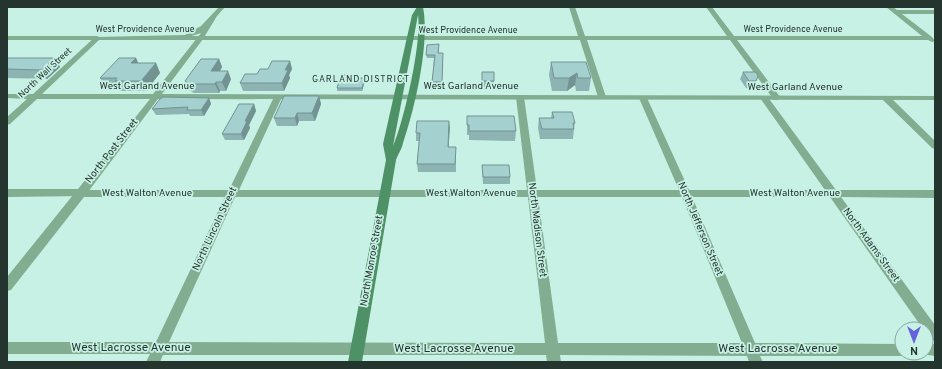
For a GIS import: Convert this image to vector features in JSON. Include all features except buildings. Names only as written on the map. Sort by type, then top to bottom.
[{"type":"main road","name":"North Monroe Street","points":[[391,160],[388,144],[415,15],[420,7]]},
{"type":"main road","name":"North Monroe Street","points":[[356,355],[384,193],[391,160],[398,144],[410,97],[421,39],[423,15],[420,7]]},
{"type":"street","name":"North Post Street","points":[[179,38],[191,36],[199,32],[222,7]]},
{"type":"street","points":[[572,7],[602,97]]},
{"type":"street","points":[[709,7],[777,98]]},
{"type":"street","points":[[889,7],[932,40]]},
{"type":"street","points":[[895,12],[935,12]]},
{"type":"street","name":"North Post Street","points":[[7,286],[201,38],[215,15]]},
{"type":"street","name":"West Providence Avenue","points":[[7,38],[732,38],[932,40]]},
{"type":"street","name":"North Wall Street","points":[[7,122],[97,38]]},
{"type":"street","name":"West Garland Avenue","points":[[7,96],[935,98]]},
{"type":"street","name":"North Lincoln Street","points":[[153,362],[278,97]]},
{"type":"street","name":"North Madison Street","points":[[520,97],[553,355]]},
{"type":"street","name":"North Jefferson Street","points":[[643,98],[685,193],[756,362]]},
{"type":"street","name":"North Adams Street","points":[[764,98],[935,335]]},
{"type":"street","points":[[886,98],[935,146]]},
{"type":"street","name":"West Walton Avenue","points":[[7,193],[935,194]]},
{"type":"street","name":"West Lacrosse Avenue","points":[[7,348],[160,348],[356,355],[553,355],[751,349],[894,350]]},
{"type":"district","name":"GARLAND DISTRICT","points":[[361,79]]}]
